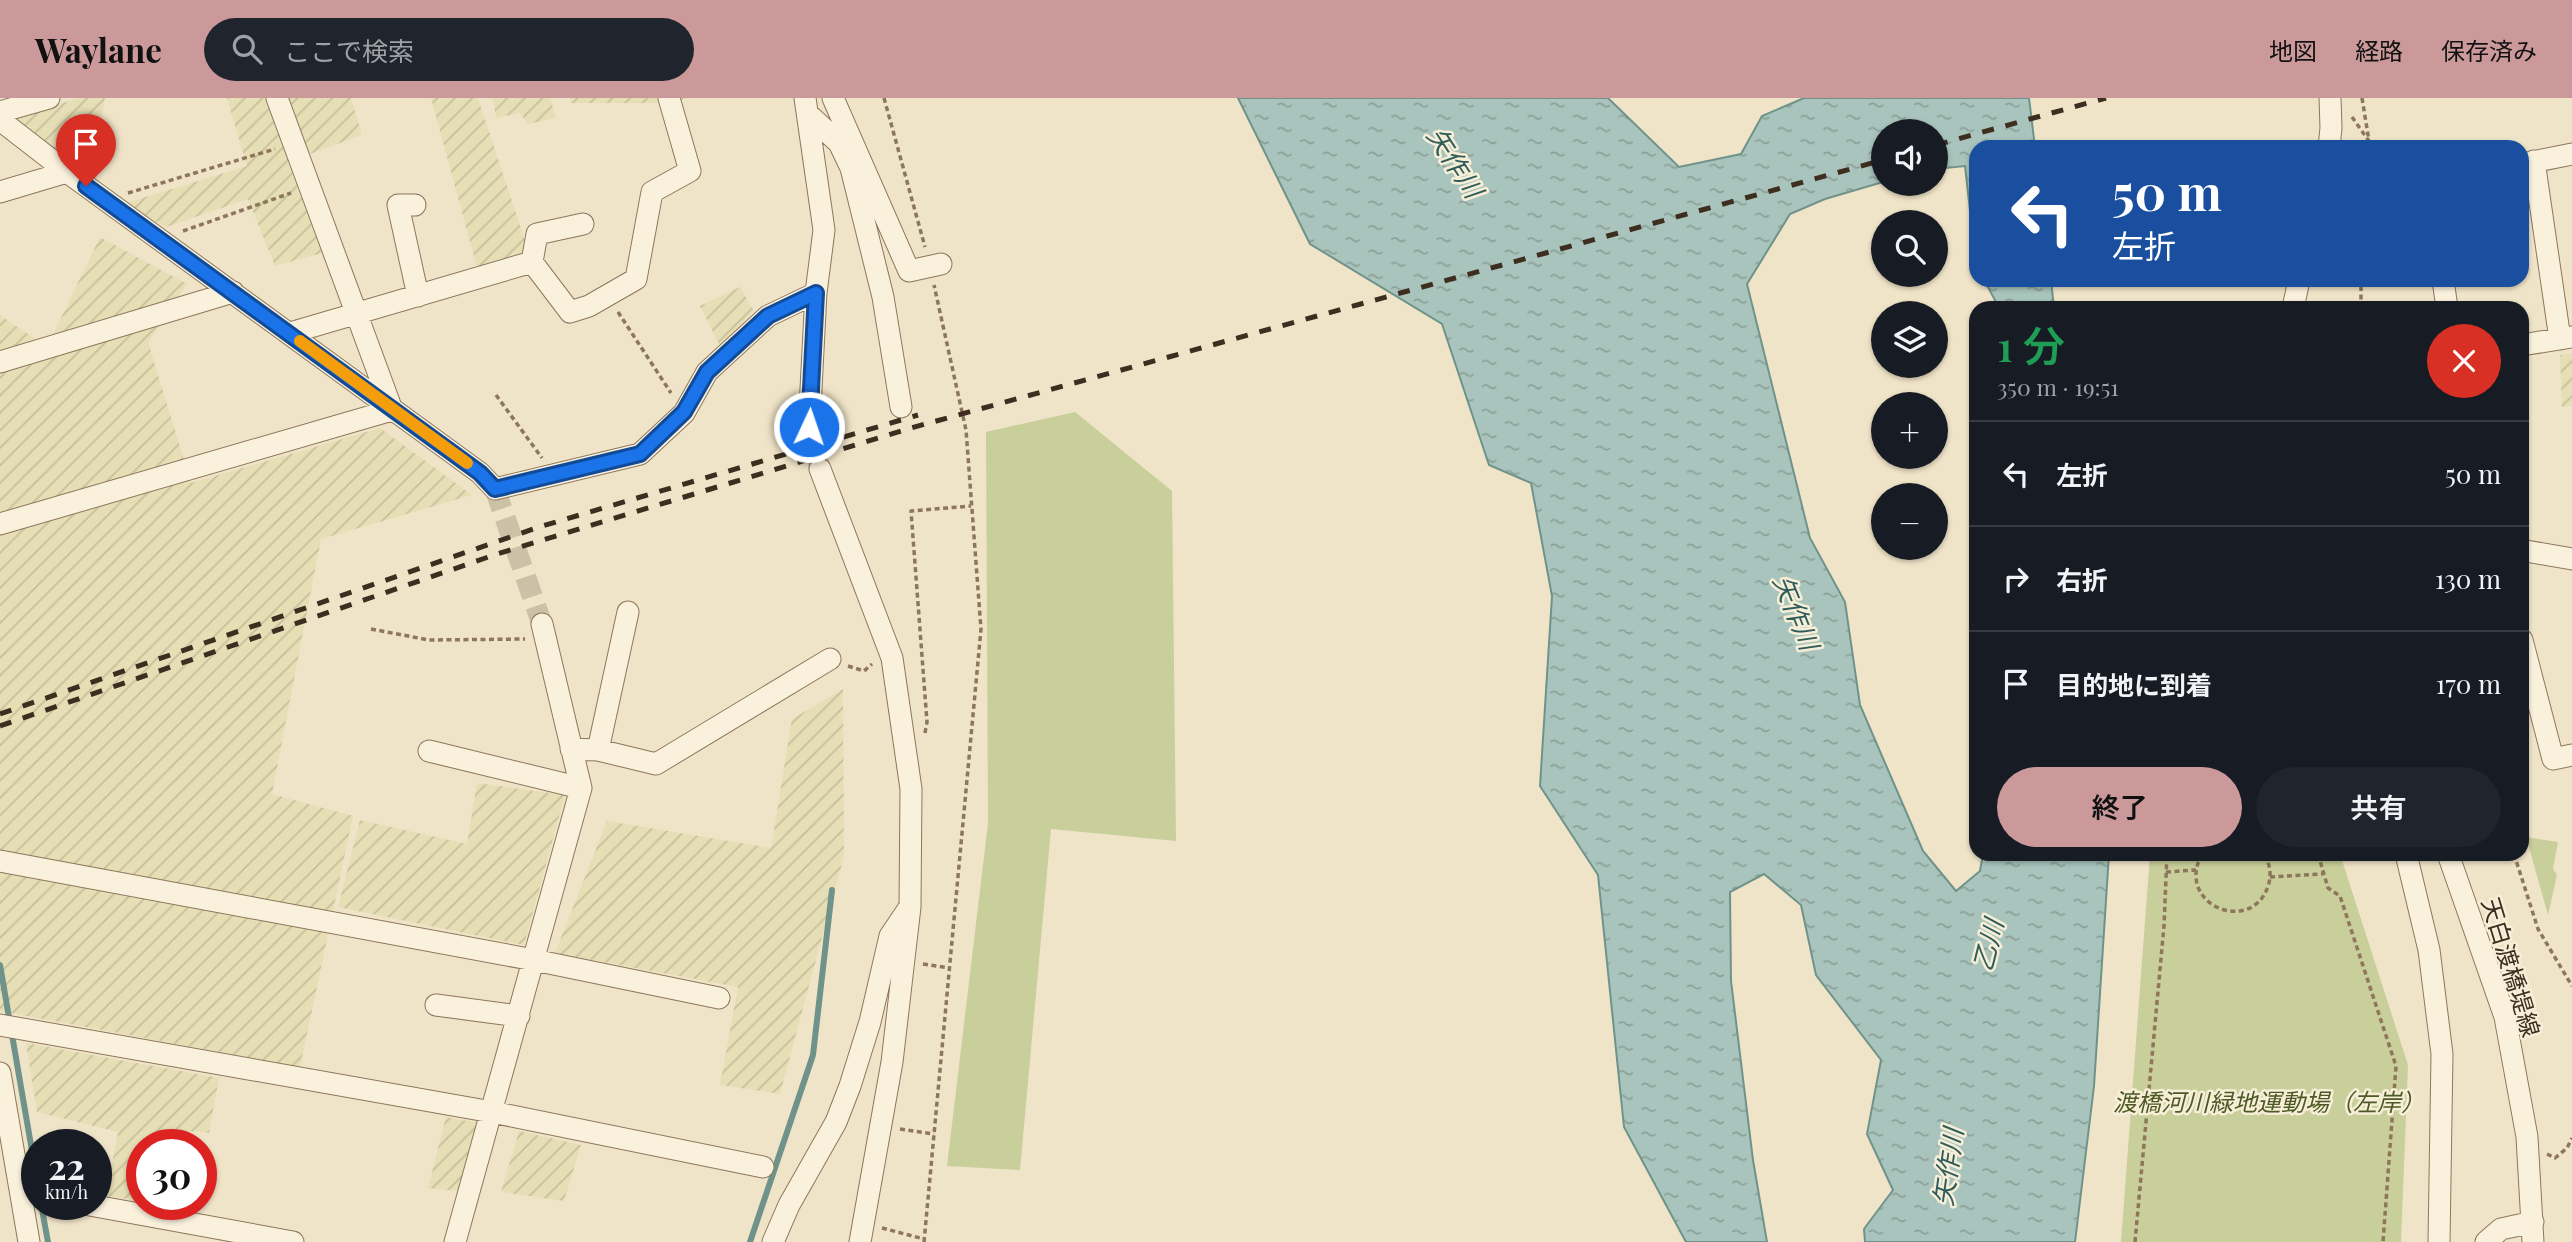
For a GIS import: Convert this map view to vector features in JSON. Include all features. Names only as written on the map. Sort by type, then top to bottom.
[{"type":"street","points":[[0,112],[49,98]]},
{"type":"street","points":[[278,98],[391,410]]},
{"type":"street","points":[[583,224],[537,233],[532,262],[570,312],[589,306],[636,279],[652,192],[690,171],[669,98]]},
{"type":"street","points":[[833,98],[909,271],[935,265]]},
{"type":"street","points":[[2330,140],[2339,104]]},
{"type":"street","points":[[806,106],[824,230],[816,293],[809,427]]},
{"type":"street","points":[[806,106],[839,143],[851,168],[883,297],[901,407]]},
{"type":"street","points":[[0,120],[67,172],[480,473],[495,489],[640,454],[684,412],[707,372],[768,316],[816,293]]},
{"type":"street","points":[[2529,162],[2572,154]]},
{"type":"street","points":[[2529,167],[2566,338],[2529,344]]},
{"type":"street","points":[[0,192],[67,172]]},
{"type":"street","points":[[415,205],[398,205],[418,296]]},
{"type":"street","points":[[290,333],[532,262]]},
{"type":"street","points":[[0,362],[233,292]]},
{"type":"street","points":[[0,524],[391,410]]},
{"type":"street","points":[[820,468],[889,651],[911,789],[910,907],[904,961],[892,1062],[861,1232]]},
{"type":"street","points":[[2529,552],[2572,559]]},
{"type":"street","points":[[598,750],[628,611]]},
{"type":"street","points":[[456,1242],[581,788],[544,632]]},
{"type":"street","points":[[571,749],[598,750],[656,764],[830,659]]},
{"type":"street","points":[[2529,667],[2553,759],[2572,755]]},
{"type":"street","points":[[429,751],[581,788]]},
{"type":"street","points":[[0,861],[534,960],[719,998]]},
{"type":"street","points":[[2408,861],[2429,950],[2442,1054],[2439,1242]]},
{"type":"street","name":"天白渡橋堤線","points":[[2450,861],[2505,1017],[2528,1149],[2533,1232]]},
{"type":"street","points":[[773,1242],[789,1205],[836,1122],[870,1022],[890,936],[910,907]]},
{"type":"street","points":[[436,1005],[519,1016]]},
{"type":"street","points":[[0,1025],[492,1112],[763,1167]]},
{"type":"street","points":[[0,1073],[21,1161]]},
{"type":"street","points":[[0,1189],[21,1193]]},
{"type":"street","points":[[112,1209],[293,1242]]},
{"type":"street","points":[[29,1220],[29,1242]]},
{"type":"street","points":[[2486,1242],[2501,1228],[2533,1232]]},
{"type":"path","points":[[861,1232],[924,1240],[981,629],[966,430],[935,265],[884,98]]},
{"type":"path","points":[[2362,98],[2370,140]]},
{"type":"path","points":[[2339,104],[2367,140]]},
{"type":"path","points":[[106,200],[294,143]]},
{"type":"path","points":[[160,239],[310,187]]},
{"type":"path","points":[[607,296],[684,412]]},
{"type":"path","points":[[496,395],[553,474]]},
{"type":"path","points":[[924,735],[928,722],[911,511],[971,506]]},
{"type":"path","points":[[371,629],[429,640],[544,632]]},
{"type":"path","points":[[830,659],[863,671],[889,651]]},
{"type":"path","points":[[2135,1242],[2164,926],[2167,861]]},
{"type":"path","points":[[2199,861],[2196,870],[2199,891],[2206,900],[2224,911],[2245,909],[2263,897],[2270,877],[2267,861]]},
{"type":"path","points":[[2320,861],[2328,888],[2340,896],[2396,1066],[2383,1242]]},
{"type":"path","points":[[2516,861],[2538,929],[2572,986]]},
{"type":"path","points":[[2166,872],[2196,870]]},
{"type":"path","points":[[2270,877],[2323,874]]},
{"type":"path","points":[[904,961],[949,968]]},
{"type":"path","points":[[881,1126],[934,1134]]},
{"type":"path","points":[[2528,1149],[2539,1146],[2550,1158],[2555,1158],[2567,1148],[2572,1138]]},
{"type":"shaded area","points":[[81,98],[105,98],[89,179],[9,117]]},
{"type":"shaded area","points":[[227,98],[351,98],[362,135],[288,162],[322,253],[275,266],[248,199],[166,227],[123,204],[247,166]]},
{"type":"shaded area","points":[[431,98],[478,98],[532,262],[479,275]]},
{"type":"shaded area","points":[[493,98],[550,98],[556,118],[528,124],[520,113],[496,118]]},
{"type":"shaded area","points":[[570,98],[689,98],[669,103],[571,103]]},
{"type":"shaded area","points":[[100,237],[187,284],[148,342],[191,483],[380,428],[472,495],[321,539],[272,794],[353,816],[300,1067],[0,1011],[0,315],[47,347]]},
{"type":"shaded area","points":[[740,287],[754,311],[720,346],[700,306]]},
{"type":"shaded area","points":[[2572,353],[2572,406],[2562,407],[2560,355]]},
{"type":"shaded area","points":[[843,689],[844,856],[780,1094],[720,1085],[738,987],[555,953],[607,821],[771,848],[792,719]]},
{"type":"shaded area","points":[[477,783],[565,795],[524,945],[338,907],[360,820],[467,844]]},
{"type":"shaded area","points":[[26,1043],[219,1078],[210,1129],[126,1129],[126,1199],[112,1197],[112,1164],[118,1132],[37,1112]]},
{"type":"shaded area","points":[[446,1117],[478,1123],[459,1191],[428,1188]]},
{"type":"shaded area","points":[[519,1131],[581,1145],[564,1201],[501,1192]]},
{"type":"green space","points":[[1075,412],[1172,491],[1176,841],[1051,829],[1020,1170],[947,1166],[988,823],[986,432]]},
{"type":"green space","points":[[2529,837],[2558,842],[2553,869],[2557,875],[2548,915],[2529,848]]},
{"type":"green space","name":"渡橋河川緑地運動場（左岸）","points":[[2149,861],[2342,861],[2408,1065],[2401,1242],[2121,1242]]},
{"type":"water","points":[[1238,98],[1608,98],[1679,167],[1741,154],[1762,116],[1804,98],[2029,98],[2034,140],[1969,140],[1969,202],[1965,166],[1948,168],[1948,119],[1871,119],[1871,186],[1825,199],[1790,214],[1747,284],[1810,538],[1845,602],[1860,705],[1923,851],[1956,891],[1980,871],[1982,861],[2109,861],[2094,1086],[2075,1242],[1865,1242],[1864,1229],[1893,1190],[1867,1134],[1881,1060],[1816,975],[1801,905],[1764,874],[1730,892],[1731,981],[1753,1160],[1767,1242],[1686,1242],[1624,1127],[1598,875],[1540,786],[1552,596],[1531,483],[1489,465],[1442,324],[1310,244]]},
{"type":"water","points":[[1988,287],[2052,287],[2053,301],[1995,301]]},
{"type":"waterway","points":[[750,1242],[813,1055],[832,890]]},
{"type":"waterway","points":[[0,965],[28,1129]]},
{"type":"waterway","points":[[44,1220],[48,1242]]},
{"type":"tunnel","points":[[809,427],[820,469]]},
{"type":"tunnel","points":[[495,489],[542,624]]},
{"type":"railway","points":[[1948,142],[2106,98]]},
{"type":"railway","points":[[0,726],[497,554],[911,428],[1871,163]]},
{"type":"railway","points":[[0,714],[539,527],[918,415]]},
{"type":"slow traffic","points":[[300,341],[467,463]]},
{"type":"route","points":[[86,186],[480,473],[495,489],[640,454],[684,412],[707,372],[768,316],[816,293],[809,427]]},
{"type":"water label","name":"矢作川","points":[[1456,162]]},
{"type":"water label","name":"矢作川","points":[[1797,612]]},
{"type":"water label","name":"乙川","points":[[1987,945]]},
{"type":"water label","name":"矢作川","points":[[1947,1167]]}]
